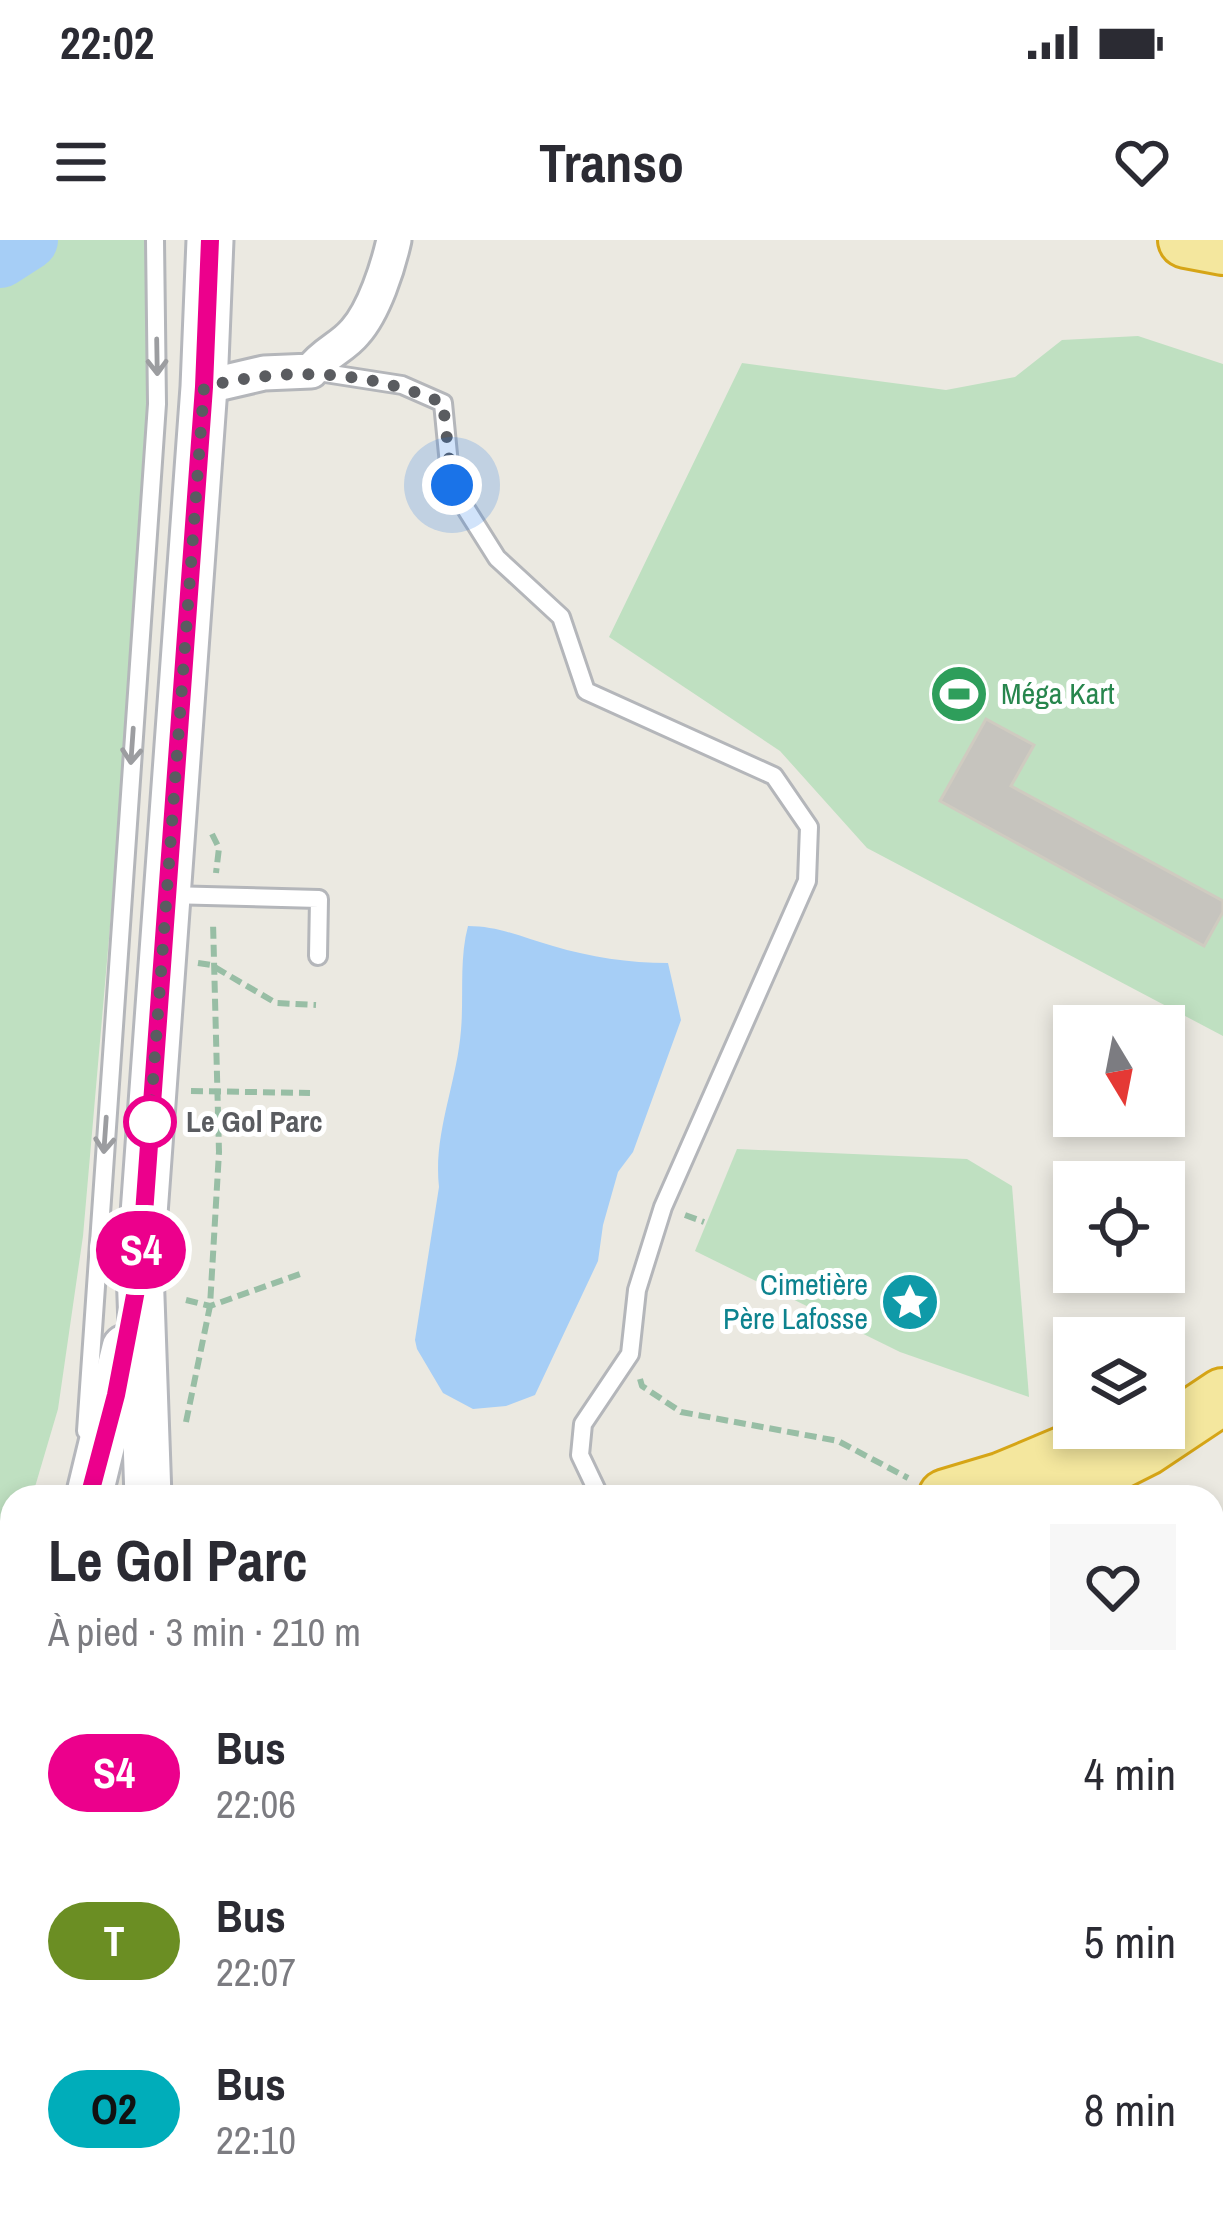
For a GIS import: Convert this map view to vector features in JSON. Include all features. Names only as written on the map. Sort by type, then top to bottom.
[{"type":"highway","points":[[1186,240],[1223,247]]},
{"type":"highway","points":[[1185,1384],[1223,1354]]},
{"type":"highway","points":[[1072,1485],[1145,1448],[1223,1396]]},
{"type":"highway","points":[[970,1485],[1003,1480],[1078,1449]]},
{"type":"main road","points":[[148,1485],[140,1269],[204,387],[210,240]]},
{"type":"main road","points":[[90,1485],[116,1395],[140,1269]]},
{"type":"street","points":[[204,387],[264,373],[311,371],[324,353],[355,333],[387,271],[394,240]]},
{"type":"lane","points":[[87,1485],[88,1371],[157,404],[155,240]]},
{"type":"lane","points":[[311,371],[402,385],[443,403],[452,485],[497,559],[561,617],[586,691],[774,776],[809,827],[807,881],[663,1207],[637,1290],[630,1354],[583,1424],[580,1455],[594,1485]]},
{"type":"lane","points":[[166,895],[319,899],[318,956]]},
{"type":"path","points":[[172,818],[206,824],[219,848],[211,965],[220,1092],[209,1306],[184,1436]]},
{"type":"path","points":[[187,962],[211,965],[276,1003],[316,1005]]},
{"type":"path","points":[[191,1091],[310,1093]]},
{"type":"path","points":[[187,1300],[209,1306],[300,1274]]},
{"type":"path","points":[[630,1354],[642,1386],[681,1412],[838,1442],[921,1485]]},
{"type":"green space","points":[[0,240],[165,240],[151,457],[83,1236],[58,1409],[36,1485],[0,1485]]},
{"type":"green space","name":"Méga Kart","points":[[1138,336],[1223,364],[1223,1036],[1185,1016],[1185,1005],[1164,1005],[867,848],[780,751],[609,637],[742,363],[946,390],[1015,377],[1062,340]]},
{"type":"green space","name":"Cimetière Père Lafosse","points":[[737,1149],[967,1159],[1012,1186],[1029,1397],[900,1352],[695,1251]]},
{"type":"water","points":[[468,926],[501,930],[595,956],[668,963],[681,1020],[633,1152],[618,1172],[598,1261],[535,1395],[506,1406],[473,1409],[443,1393],[415,1340],[439,1187],[442,1128],[459,1050]]},
{"type":"building","points":[[986,719],[1034,745],[1011,786],[1223,901],[1223,912],[1204,946],[940,801]]},
{"type":"waterway","points":[[0,258],[28,240]]},
{"type":"bus line","name":"S4","points":[[92,1485],[116,1395],[140,1269],[204,387],[210,240]]},
{"type":"place","name":"Méga Kart","points":[[959,694]]},
{"type":"place","name":"Le Gol Parc","points":[[150,1122]]},
{"type":"place","name":"Cimetière Père Lafosse","points":[[910,1302]]},
{"type":"route","points":[[150,1122],[204,387],[264,373],[311,371],[402,385],[443,403],[452,485]]}]
